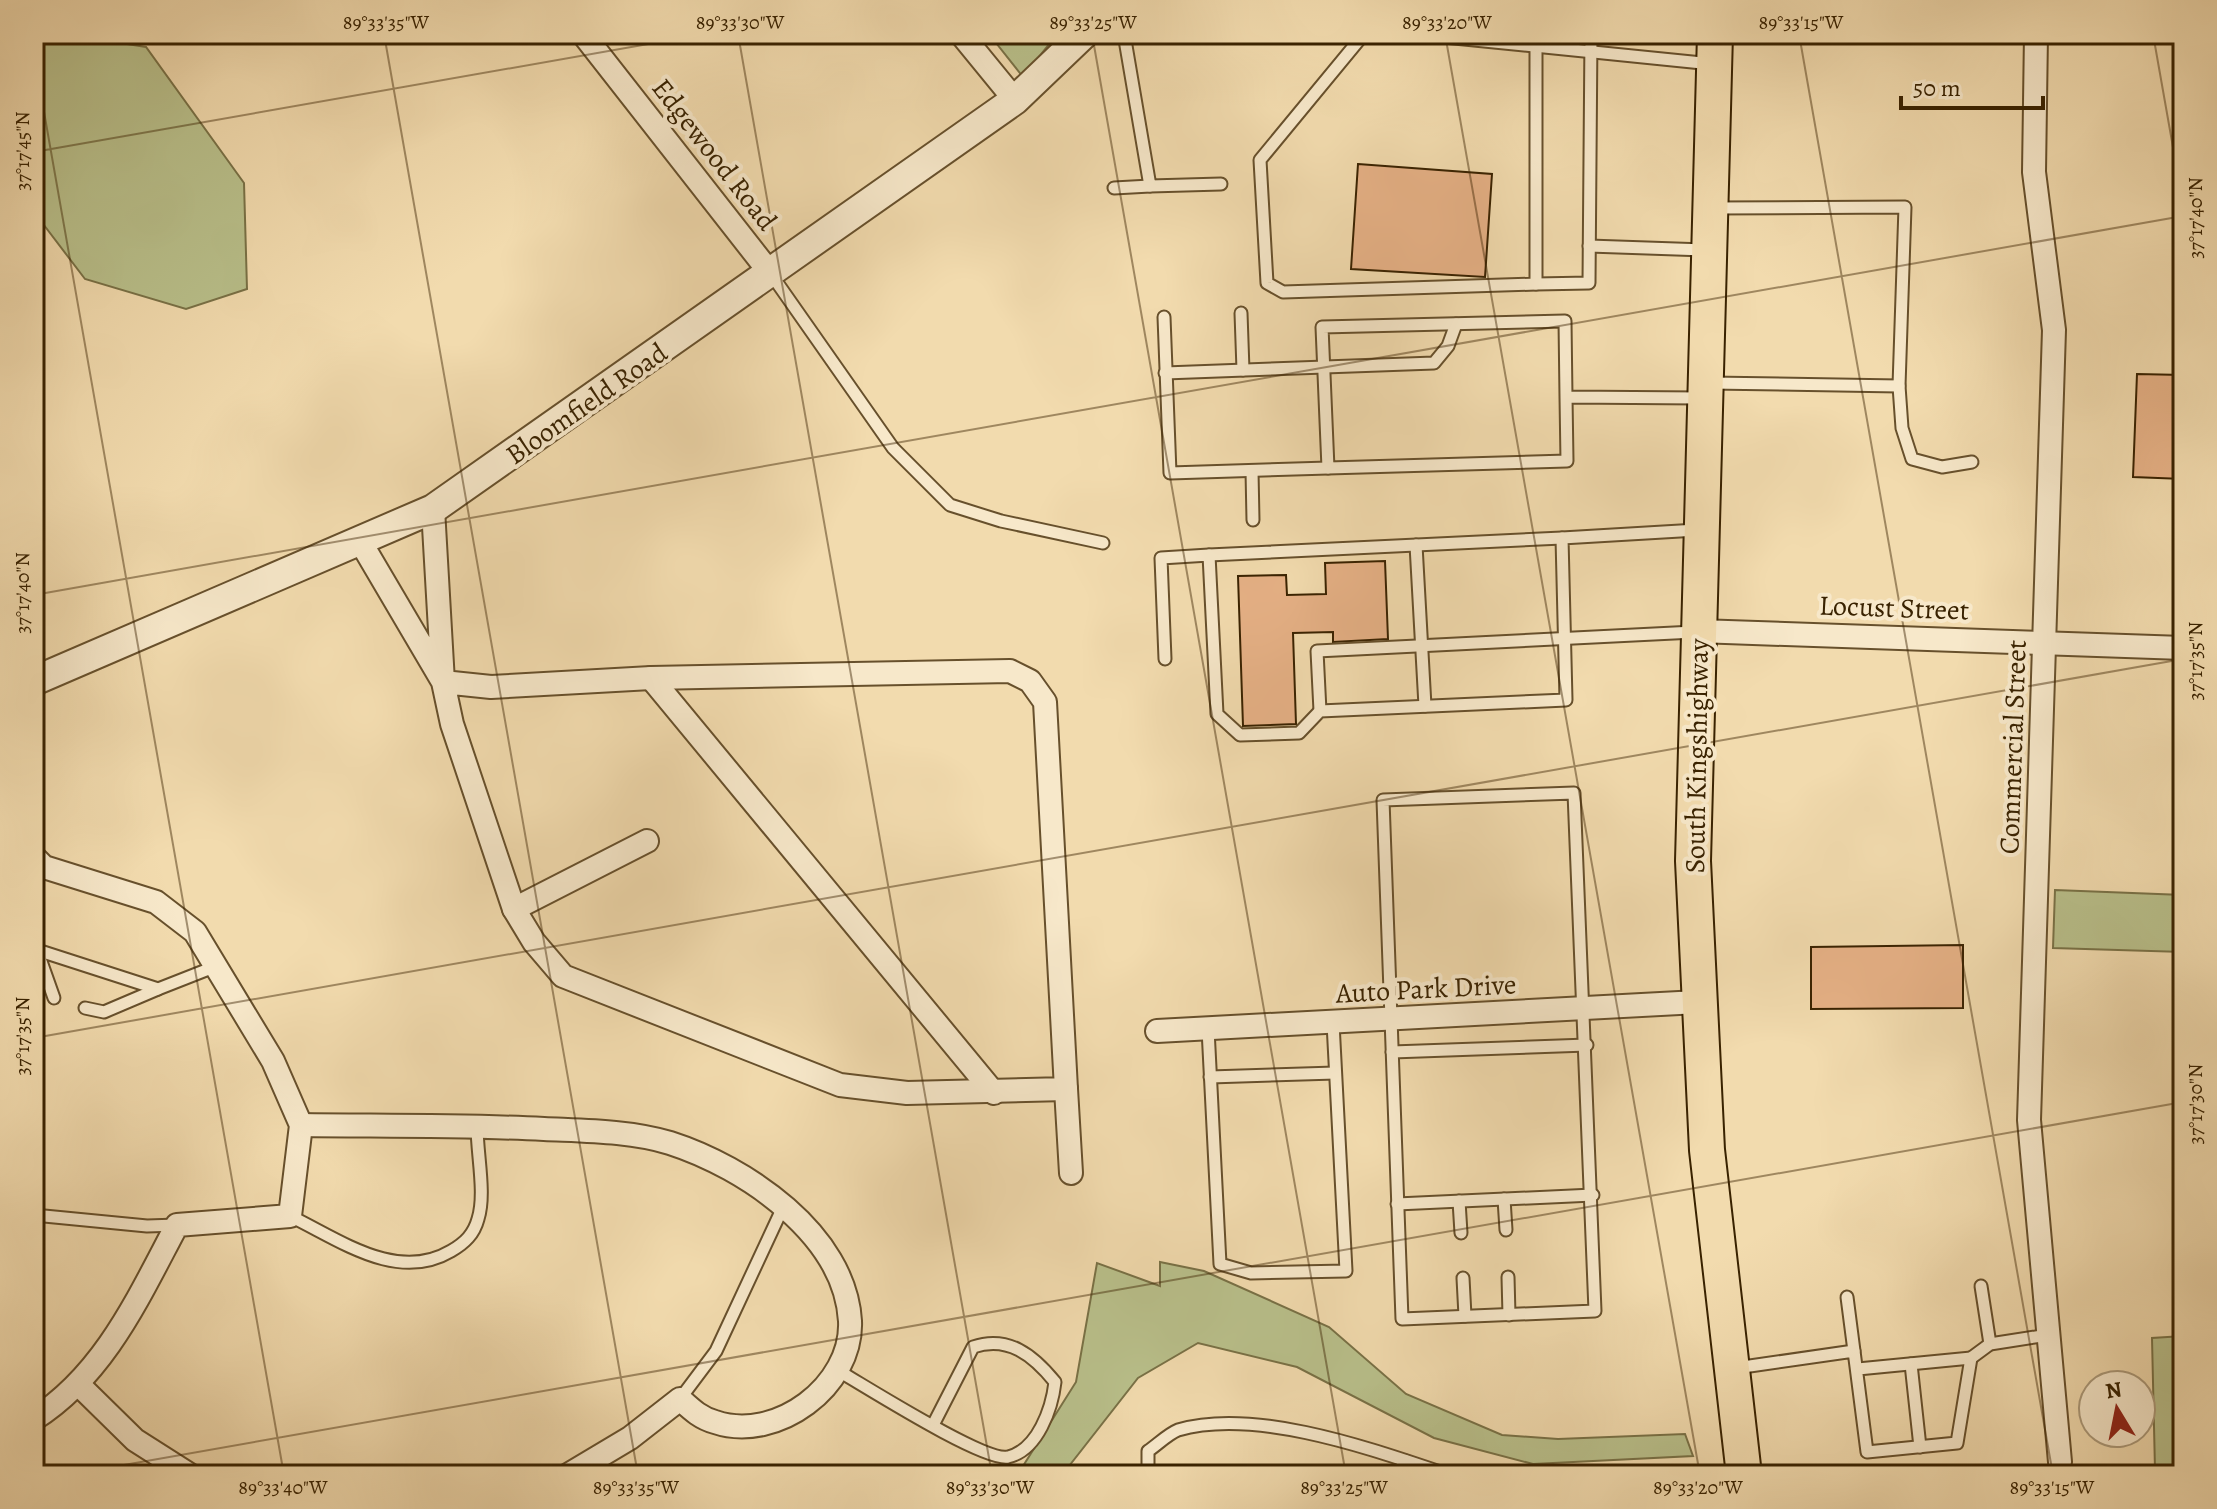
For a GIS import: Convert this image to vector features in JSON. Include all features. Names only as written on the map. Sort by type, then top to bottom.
[{"type":"main road","name":"South Kingshighway","points":[[1715,49],[1693,861],[1707,1150],[1731,1369],[1739,1475]]},
{"type":"street","name":"Edgewood Road","points":[[583,34],[771,274]]},
{"type":"street","points":[[961,34],[1015,100]]},
{"type":"street","name":"Bloomfield Road","points":[[34,681],[433,509],[1015,100],[1084,34]]},
{"type":"street","name":"Commercial Street","points":[[2036,34],[2034,172],[2054,330],[2029,1120],[2060,1462]]},
{"type":"street","points":[[433,509],[443,682],[452,724],[514,909],[534,942],[563,976],[840,1085],[907,1093],[1066,1089]]},
{"type":"street","points":[[360,541],[443,682]]},
{"type":"street","name":"Locust Street","points":[[1698,631],[2183,648]]},
{"type":"street","points":[[443,682],[491,687],[651,678],[1010,671],[1030,681],[1045,702],[1071,1173]]},
{"type":"street","points":[[651,678],[994,1093]]},
{"type":"street","points":[[514,909],[647,841]]},
{"type":"street","points":[[34,857],[44,867],[156,902],[195,932],[273,1061],[301,1125],[290,1216],[177,1225],[121,1331],[78,1384],[34,1419]]},
{"type":"street","name":"Auto Park Drive","points":[[1157,1031],[1698,1002]]},
{"type":"street","points":[[301,1125],[477,1126],[583,1131],[667,1142],[702,1155],[785,1204],[817,1239],[844,1290],[850,1322],[837,1370],[816,1397],[780,1420],[752,1426],[717,1424],[697,1415],[680,1399],[630,1438],[568,1475]]},
{"type":"street","points":[[78,1384],[135,1440],[190,1475]]},
{"type":"lane","points":[[1124,34],[1150,186]]},
{"type":"lane","points":[[1364,34],[1260,160],[1267,283],[1283,292],[1589,283],[1591,34]]},
{"type":"lane","points":[[1414,34],[1461,36],[1591,52],[1715,49]]},
{"type":"lane","points":[[1558,34],[1558,48]]},
{"type":"lane","points":[[1536,46],[1536,284]]},
{"type":"lane","points":[[1114,188],[1221,184]]},
{"type":"lane","points":[[1710,208],[1905,207],[1899,386],[1902,428],[1912,459],[1942,467],[1972,462]]},
{"type":"lane","points":[[1589,246],[1709,250]]},
{"type":"lane","points":[[771,274],[893,448],[950,505],[1001,521],[1103,543]]},
{"type":"lane","points":[[1241,313],[1243,370]]},
{"type":"lane","points":[[1164,317],[1170,473],[1567,461],[1565,321],[1322,327],[1328,468]]},
{"type":"lane","points":[[1165,373],[1434,363],[1448,346],[1456,324]]},
{"type":"lane","points":[[1566,397],[1899,386]]},
{"type":"lane","points":[[1252,471],[1253,520]]},
{"type":"lane","points":[[1165,659],[1161,558],[1701,529]]},
{"type":"lane","points":[[1209,555],[1217,714],[1240,735],[1299,733],[1320,711],[1566,700],[1562,538]]},
{"type":"lane","points":[[1416,545],[1425,706]]},
{"type":"lane","points":[[1320,711],[1317,651],[1698,631]]},
{"type":"lane","points":[[1574,793],[1585,1008],[1595,1311],[1402,1319],[1383,800],[1574,793]]},
{"type":"lane","points":[[35,950],[158,989]]},
{"type":"lane","points":[[35,950],[54,998]]},
{"type":"lane","points":[[85,1008],[104,1012],[214,967]]},
{"type":"lane","points":[[1208,1029],[1220,1264],[1251,1273],[1346,1271],[1333,1023]]},
{"type":"lane","points":[[1392,1052],[1587,1045]]},
{"type":"lane","points":[[1210,1077],[1335,1073]]},
{"type":"lane","points":[[290,1216],[373,1257],[403,1264],[435,1260],[467,1242],[478,1220],[482,1192],[476,1162],[477,1126]]},
{"type":"lane","points":[[1397,1204],[1593,1195]]},
{"type":"lane","points":[[1504,1199],[1506,1230]]},
{"type":"lane","points":[[1459,1201],[1461,1233]]},
{"type":"lane","points":[[680,1399],[716,1351],[785,1204]]},
{"type":"lane","points":[[34,1215],[147,1226],[177,1225]]},
{"type":"lane","points":[[1508,1277],[1509,1315]]},
{"type":"lane","points":[[1463,1278],[1465,1316]]},
{"type":"lane","points":[[1981,1286],[1990,1344]]},
{"type":"lane","points":[[1847,1297],[1867,1452],[1957,1443],[1971,1358]]},
{"type":"lane","points":[[1858,1369],[1971,1358],[1990,1344],[2048,1335]]},
{"type":"lane","points":[[837,1370],[933,1425],[988,1454],[1008,1457],[1031,1444],[1053,1403],[1055,1382],[1041,1364],[1007,1344],[991,1341],[973,1347],[933,1425]]},
{"type":"lane","points":[[1731,1369],[1854,1351]]},
{"type":"lane","points":[[1911,1364],[1920,1447]]},
{"type":"lane","points":[[1148,1475],[1148,1451],[1177,1431],[1233,1425],[1315,1433],[1449,1475]]},
{"type":"lane","points":[[1395,1475],[1406,1461]]},
{"type":"green space","points":[[34,34],[63,34],[146,47],[244,183],[247,289],[186,309],[85,279],[34,212]]},
{"type":"green space","points":[[989,34],[1057,34],[1023,77]]},
{"type":"green space","points":[[2055,890],[2183,895],[2183,952],[2053,948]]},
{"type":"green space","points":[[1160,1262],[1204,1271],[1329,1327],[1406,1394],[1502,1435],[1558,1439],[1685,1434],[1693,1456],[1533,1464],[1434,1438],[1297,1367],[1198,1343],[1138,1378],[1062,1475],[1012,1475],[1023,1466],[1076,1382],[1097,1263],[1160,1286]]},
{"type":"green space","points":[[2183,1336],[2183,1466],[2155,1470],[2157,1369],[2153,1369],[2152,1338]]},
{"type":"building","points":[[1358,164],[1492,174],[1485,277],[1351,269]]},
{"type":"building","points":[[2137,374],[2183,375],[2183,479],[2133,477]]},
{"type":"building","points":[[1385,561],[1388,639],[1333,642],[1333,632],[1293,633],[1296,724],[1243,726],[1238,576],[1286,575],[1287,595],[1326,594],[1325,563]]},
{"type":"building","points":[[1963,945],[1963,1008],[1811,1009],[1811,947]]}]
